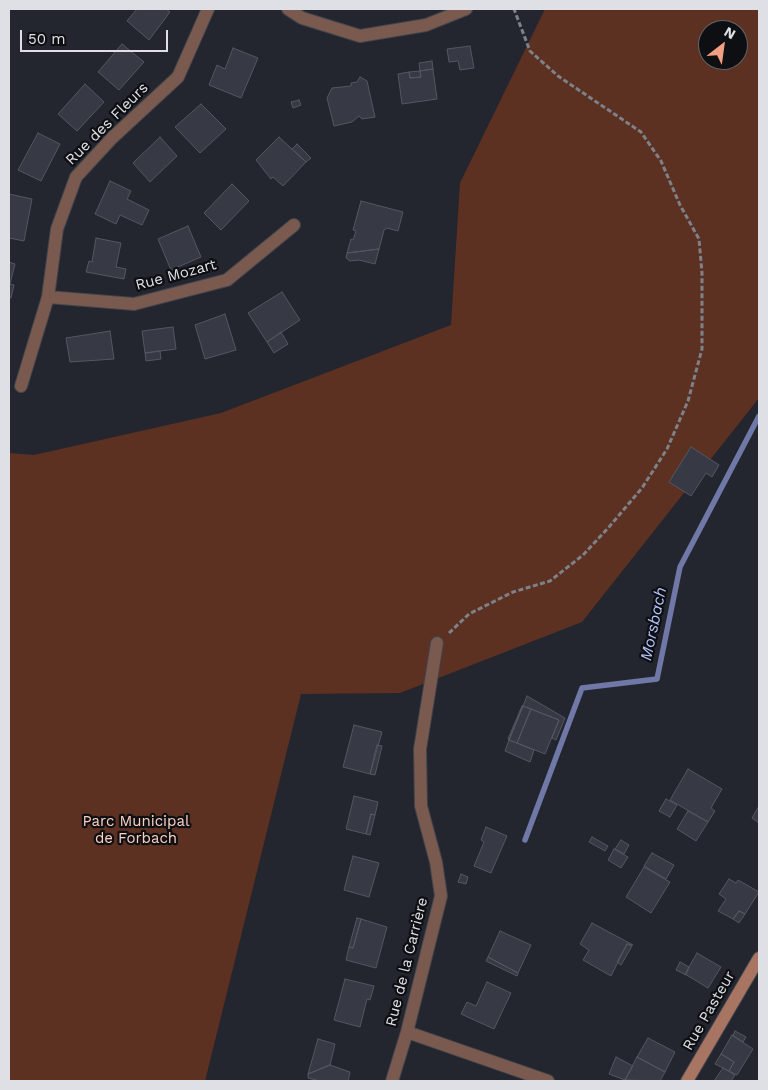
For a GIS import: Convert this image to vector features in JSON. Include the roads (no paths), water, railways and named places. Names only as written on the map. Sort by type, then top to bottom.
[{"type":"main road","name":"Rue Pasteur","points":[[687,1081],[759,958]]},
{"type":"street","name":"Rue des Fleurs","points":[[21,386],[48,297],[56,230],[76,177],[112,138],[178,76],[208,9]]},
{"type":"street","points":[[288,9],[302,18],[360,36],[426,25],[466,9]]},
{"type":"street","name":"Rue Mozart","points":[[48,297],[134,304],[226,280],[294,225]]},
{"type":"street","name":"Rue de la Carrière","points":[[392,1081],[407,1032],[441,896],[436,862],[421,806],[420,749],[437,643]]},
{"type":"street","points":[[407,1032],[548,1081]]},
{"type":"waterway","name":"Morsbach","points":[[525,840],[582,688],[657,679],[680,567],[759,416]]},
{"type":"park label","name":"Parc Municipal de Forbach","points":[[136,830]]}]
